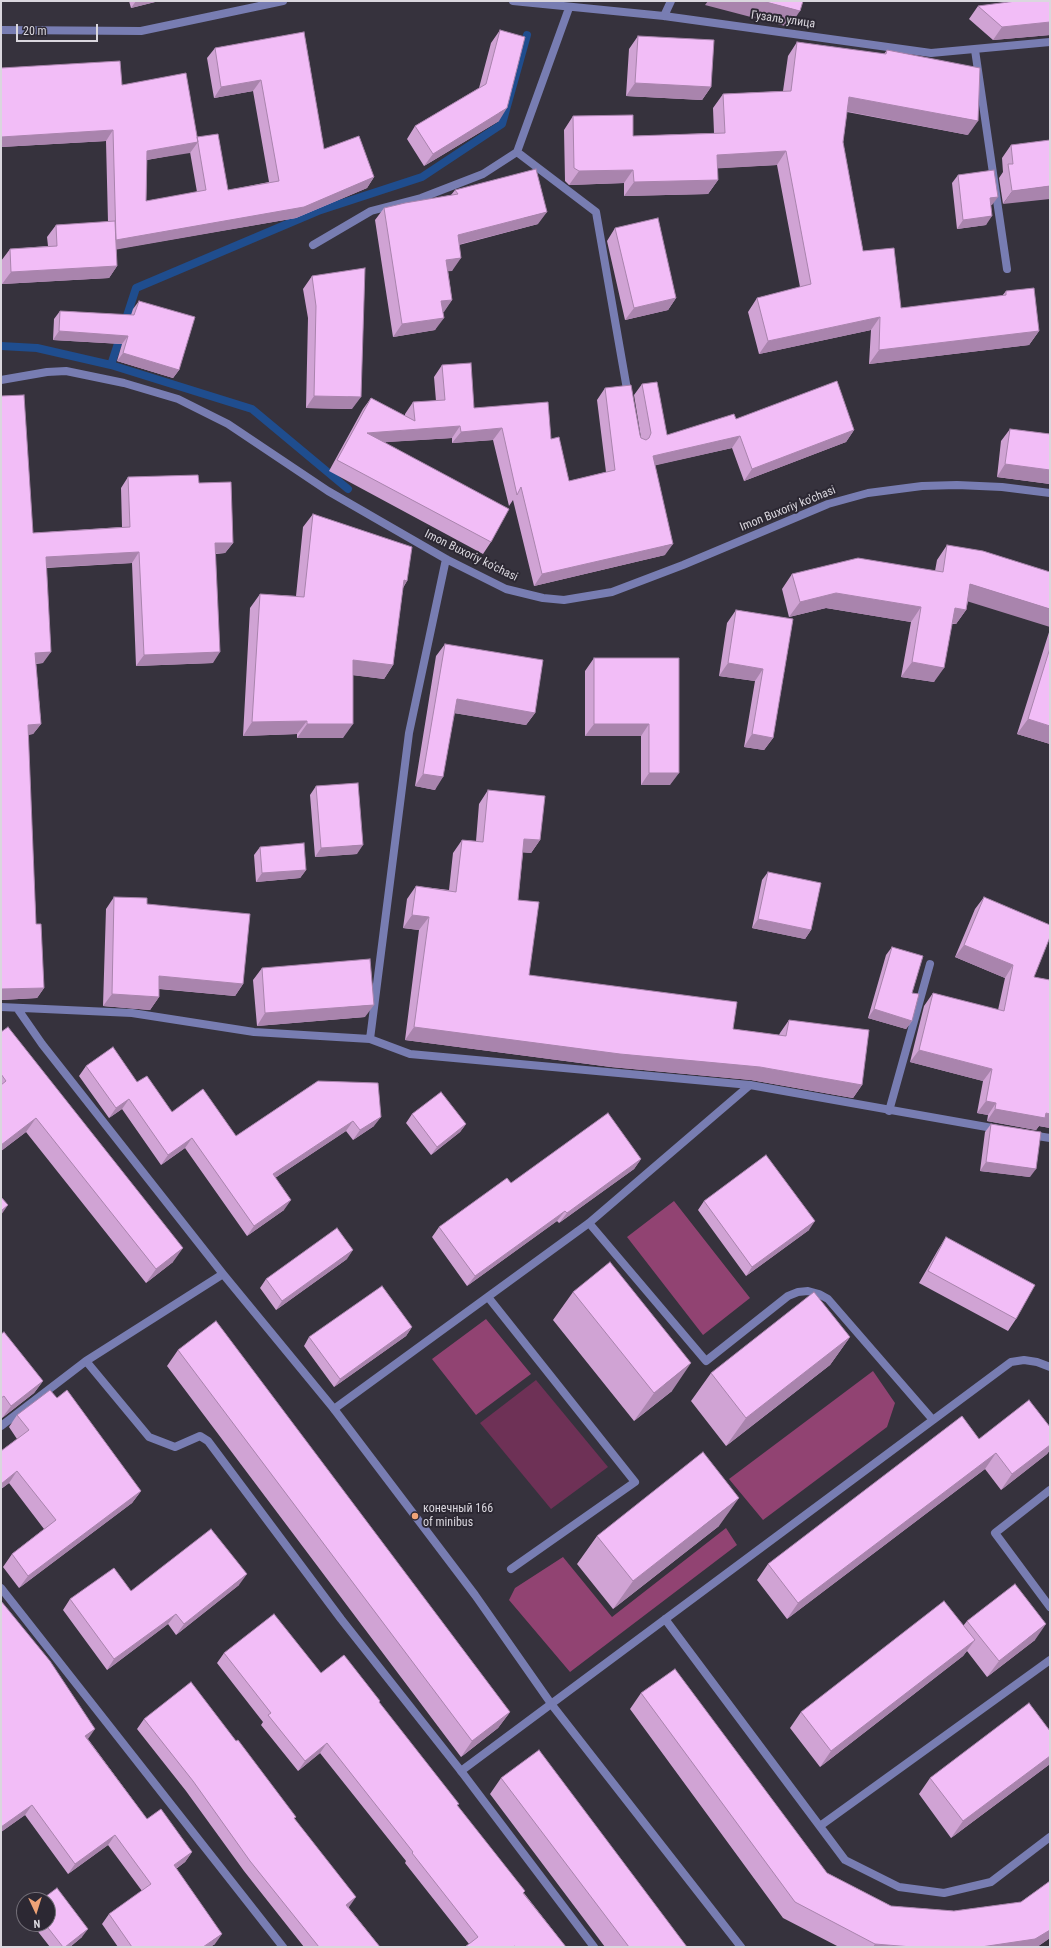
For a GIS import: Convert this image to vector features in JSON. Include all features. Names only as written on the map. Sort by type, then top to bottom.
[{"type":"street","points":[[1,30],[141,31],[283,1]]},
{"type":"street","name":"Гузаль улица","points":[[513,1],[569,8],[664,16],[931,53],[1050,42]]},
{"type":"street","points":[[664,16],[671,1]]},
{"type":"street","points":[[313,245],[371,211],[420,198],[476,176],[517,152],[569,8]]},
{"type":"street","points":[[975,50],[1007,269]]},
{"type":"street","points":[[517,152],[596,212],[630,407]]},
{"type":"street","name":"Imon Buxoriy ko'chasi","points":[[1,380],[47,372],[66,371],[124,383],[178,399],[228,424],[328,491],[446,559],[506,589],[543,598],[564,600],[612,592],[683,565],[828,504],[868,493],[922,486],[957,485],[1002,487],[1050,493]]},
{"type":"street","points":[[370,1039],[409,733],[446,559]]},
{"type":"street","points":[[889,1111],[930,964]]},
{"type":"street","points":[[1,1007],[132,1013],[254,1032],[370,1039],[410,1054],[750,1085],[889,1111],[1004,1130]]},
{"type":"street","points":[[17,1008],[42,1044],[223,1274],[334,1409],[475,1595],[552,1705],[742,1947]]},
{"type":"street","points":[[334,1409],[589,1223],[750,1085]]},
{"type":"street","points":[[1019,1133],[1050,1138]]},
{"type":"street","points":[[589,1223],[706,1361],[788,1296],[798,1292],[808,1291],[819,1294],[828,1299],[933,1420]]},
{"type":"street","points":[[1,1426],[86,1361],[223,1274]]},
{"type":"street","points":[[488,1297],[635,1482],[511,1569]]},
{"type":"street","points":[[461,1771],[552,1705],[665,1619],[1011,1362],[1024,1360],[1037,1362],[1050,1367]]},
{"type":"street","points":[[86,1361],[149,1437],[174,1447],[200,1436],[208,1441],[342,1619],[461,1771],[594,1947]]},
{"type":"street","points":[[1050,1490],[995,1533],[1050,1607]]},
{"type":"street","points":[[1,1588],[283,1947]]},
{"type":"street","points":[[665,1619],[845,1860],[899,1887],[944,1893],[991,1882],[1050,1837]]},
{"type":"street","points":[[820,1826],[1050,1660]]},
{"type":"shaded area","points":[[674,1201],[750,1298],[703,1335],[627,1237]]},
{"type":"shaded area","points":[[486,1319],[531,1374],[476,1415],[432,1359]]},
{"type":"shaded area","points":[[873,1371],[895,1403],[887,1427],[763,1520],[729,1479]]},
{"type":"shaded area","points":[[536,1380],[608,1467],[551,1509],[480,1423]]},
{"type":"shaded area","points":[[726,1528],[737,1545],[570,1672],[509,1600],[515,1588],[563,1557],[612,1617]]},
{"type":"building","points":[[762,1],[803,1],[800,11]]},
{"type":"building","points":[[1016,1],[1050,1],[1050,22],[1002,27],[978,6]]},
{"type":"building","points":[[500,30],[525,37],[507,108],[433,154],[415,126],[486,84]]},
{"type":"building","points":[[304,32],[324,149],[359,136],[374,177],[304,207],[116,240],[113,130],[1,137],[1,68],[120,61],[122,85],[186,73],[197,137],[218,134],[228,190],[279,181],[261,80],[221,87],[215,48]],"holes":[[[198,142],[206,190],[146,201],[147,151]]]},
{"type":"building","points":[[638,36],[714,40],[711,87],[635,83]]},
{"type":"building","points":[[797,42],[886,54],[887,50],[980,68],[978,121],[849,97],[843,142],[863,251],[894,248],[901,308],[1006,295],[1006,291],[1034,288],[1039,331],[879,350],[880,317],[768,341],[757,298],[811,284],[786,151],[717,155],[718,180],[634,182],[633,170],[579,171],[574,168],[573,116],[633,115],[633,136],[725,133],[723,94],[791,91]]},
{"type":"building","points":[[1050,140],[1050,186],[1012,191],[1008,164],[1013,164],[1011,145]]},
{"type":"building","points":[[536,169],[547,212],[458,235],[461,258],[446,260],[452,300],[441,301],[444,318],[402,324],[384,208],[458,194],[455,190]]},
{"type":"building","points":[[994,170],[998,197],[990,198],[992,216],[963,220],[958,175]]},
{"type":"building","points":[[658,218],[676,298],[634,308],[615,228]]},
{"type":"building","points":[[115,221],[117,266],[11,272],[10,249],[57,246],[56,225]]},
{"type":"building","points":[[365,268],[361,397],[314,396],[316,306],[312,276]]},
{"type":"building","points":[[139,301],[195,317],[179,370],[123,353],[128,336],[59,331],[60,311],[134,315]]},
{"type":"building","points":[[471,363],[474,408],[548,402],[551,439],[559,437],[569,481],[615,470],[605,388],[631,385],[640,435],[641,438],[646,440],[649,438],[651,433],[642,384],[657,382],[667,435],[734,414],[736,419],[837,381],[854,430],[752,469],[740,436],[653,456],[673,544],[542,574],[521,487],[517,495],[502,428],[461,432],[460,426],[367,433],[509,509],[491,542],[337,460],[371,398],[415,421],[413,402],[445,400],[442,365]]},
{"type":"building","points":[[24,395],[33,533],[130,527],[128,477],[198,475],[199,483],[231,482],[233,543],[215,543],[220,652],[144,655],[139,552],[46,557],[51,652],[35,653],[41,724],[28,725],[36,924],[41,924],[44,988],[1,989],[1,396]]},
{"type":"building","points":[[1010,429],[1050,434],[1050,470],[1005,464]]},
{"type":"building","points":[[313,514],[412,547],[407,581],[404,580],[393,665],[353,660],[353,724],[307,724],[307,721],[252,722],[260,594],[304,597]]},
{"type":"building","points":[[947,545],[983,551],[1050,572],[1050,609],[970,584],[966,610],[955,608],[944,668],[912,662],[921,607],[836,593],[800,602],[792,574],[858,558],[943,572]]},
{"type":"building","points":[[736,610],[793,619],[773,738],[752,734],[763,669],[728,663]]},
{"type":"building","points":[[445,644],[543,660],[535,713],[457,699],[443,777],[423,774]]},
{"type":"building","points":[[1050,648],[1050,726],[1028,719]]},
{"type":"building","points":[[594,658],[679,658],[679,773],[649,773],[649,724],[594,724]]},
{"type":"building","points":[[358,783],[363,845],[321,848],[316,786]]},
{"type":"building","points":[[488,790],[545,796],[540,840],[524,839],[518,900],[539,902],[529,975],[737,1002],[733,1029],[786,1036],[789,1020],[869,1030],[862,1085],[760,1067],[620,1054],[414,1027],[429,917],[412,915],[416,886],[456,892],[462,840],[483,842]]},
{"type":"building","points":[[304,843],[306,870],[262,873],[260,847]]},
{"type":"building","points":[[768,872],[821,883],[811,930],[758,919]]},
{"type":"building","points":[[114,897],[147,898],[147,904],[250,914],[243,984],[159,976],[159,997],[112,994]]},
{"type":"building","points":[[984,897],[1050,925],[1050,937],[1034,977],[1050,980],[1050,1114],[1046,1113],[1045,1118],[995,1109],[996,1103],[986,1101],[992,1069],[919,1050],[933,993],[1004,1011],[1013,965],[964,945]]},
{"type":"building","points":[[892,947],[923,956],[912,993],[919,994],[912,1021],[874,1009]]},
{"type":"building","points":[[370,959],[374,1005],[265,1013],[262,968]]},
{"type":"building","points":[[8,1027],[183,1248],[156,1269],[36,1118],[1,1145],[1,1085],[6,1081],[1,1074],[1,1032]]},
{"type":"building","points":[[113,1047],[137,1082],[147,1076],[172,1112],[203,1089],[236,1136],[318,1081],[378,1083],[381,1117],[360,1130],[353,1121],[273,1174],[291,1200],[254,1226],[192,1138],[168,1155],[129,1099],[116,1108],[86,1066]]},
{"type":"building","points":[[441,1092],[466,1124],[437,1147],[412,1114]]},
{"type":"building","points":[[608,1113],[641,1159],[567,1213],[565,1211],[475,1276],[439,1227],[507,1178],[511,1183]]},
{"type":"building","points":[[991,1124],[1041,1132],[1036,1169],[986,1162]]},
{"type":"building","points":[[766,1155],[815,1221],[752,1267],[704,1201]]},
{"type":"building","points":[[1,1197],[8,1205],[1,1211]]},
{"type":"building","points":[[337,1228],[353,1250],[282,1301],[266,1279]]},
{"type":"building","points":[[946,1237],[1035,1285],[1016,1319],[928,1271]]},
{"type":"building","points":[[610,1262],[691,1363],[654,1393],[573,1292]]},
{"type":"building","points":[[382,1286],[412,1327],[340,1379],[309,1337]]},
{"type":"building","points":[[814,1292],[850,1337],[746,1418],[711,1373]]},
{"type":"building","points":[[216,1321],[510,1712],[472,1741],[178,1350]]},
{"type":"building","points":[[4,1332],[43,1381],[11,1406],[4,1396],[1,1398],[1,1334]]},
{"type":"building","points":[[50,1390],[57,1398],[67,1390],[141,1491],[28,1576],[12,1554],[56,1520],[17,1471],[1,1484],[1,1451],[29,1430],[17,1415]]},
{"type":"building","points":[[1029,1400],[1050,1427],[1050,1445],[1012,1474],[996,1453],[798,1603],[768,1564],[962,1416],[979,1439]]},
{"type":"building","points":[[703,1452],[739,1498],[633,1581],[597,1536]]},
{"type":"building","points":[[211,1529],[247,1574],[184,1624],[176,1614],[114,1659],[70,1599],[114,1568],[131,1591]]},
{"type":"building","points":[[1015,1584],[1046,1624],[999,1661],[967,1621]]},
{"type":"building","points":[[1,1601],[50,1661],[95,1729],[85,1736],[147,1819],[161,1809],[192,1852],[174,1865],[222,1934],[203,1947],[132,1947],[109,1914],[151,1884],[115,1835],[75,1864],[32,1805],[1,1827]]},
{"type":"building","points":[[944,1601],[975,1640],[831,1751],[801,1712]]},
{"type":"building","points":[[274,1614],[321,1673],[344,1655],[459,1804],[457,1805],[525,1891],[523,1893],[566,1947],[465,1947],[478,1937],[327,1743],[305,1761],[268,1715],[271,1713],[224,1653]]},
{"type":"building","points":[[675,1669],[827,1873],[891,1906],[954,1911],[1021,1902],[1050,1881],[1050,1930],[1035,1939],[981,1947],[912,1947],[875,1944],[795,1902],[641,1693]]},
{"type":"building","points":[[191,1682],[236,1741],[238,1740],[296,1817],[294,1818],[356,1897],[346,1905],[380,1947],[319,1947],[250,1861],[193,1781],[144,1719]]},
{"type":"building","points":[[1029,1703],[1050,1731],[1050,1756],[963,1821],[930,1778]]},
{"type":"building","points":[[539,1750],[687,1947],[629,1947],[501,1778]]},
{"type":"building","points":[[57,1888],[88,1929],[65,1947],[63,1947],[51,1932],[56,1932],[56,1892],[52,1892]]},
{"type":"waterway","points":[[1,346],[37,348],[111,365],[136,288],[318,211],[422,177],[502,124],[527,35]]},
{"type":"waterway","points":[[111,365],[252,409],[348,489]]},
{"type":"place","name":"конечный 166 of minibus","points":[[415,1516]]}]
